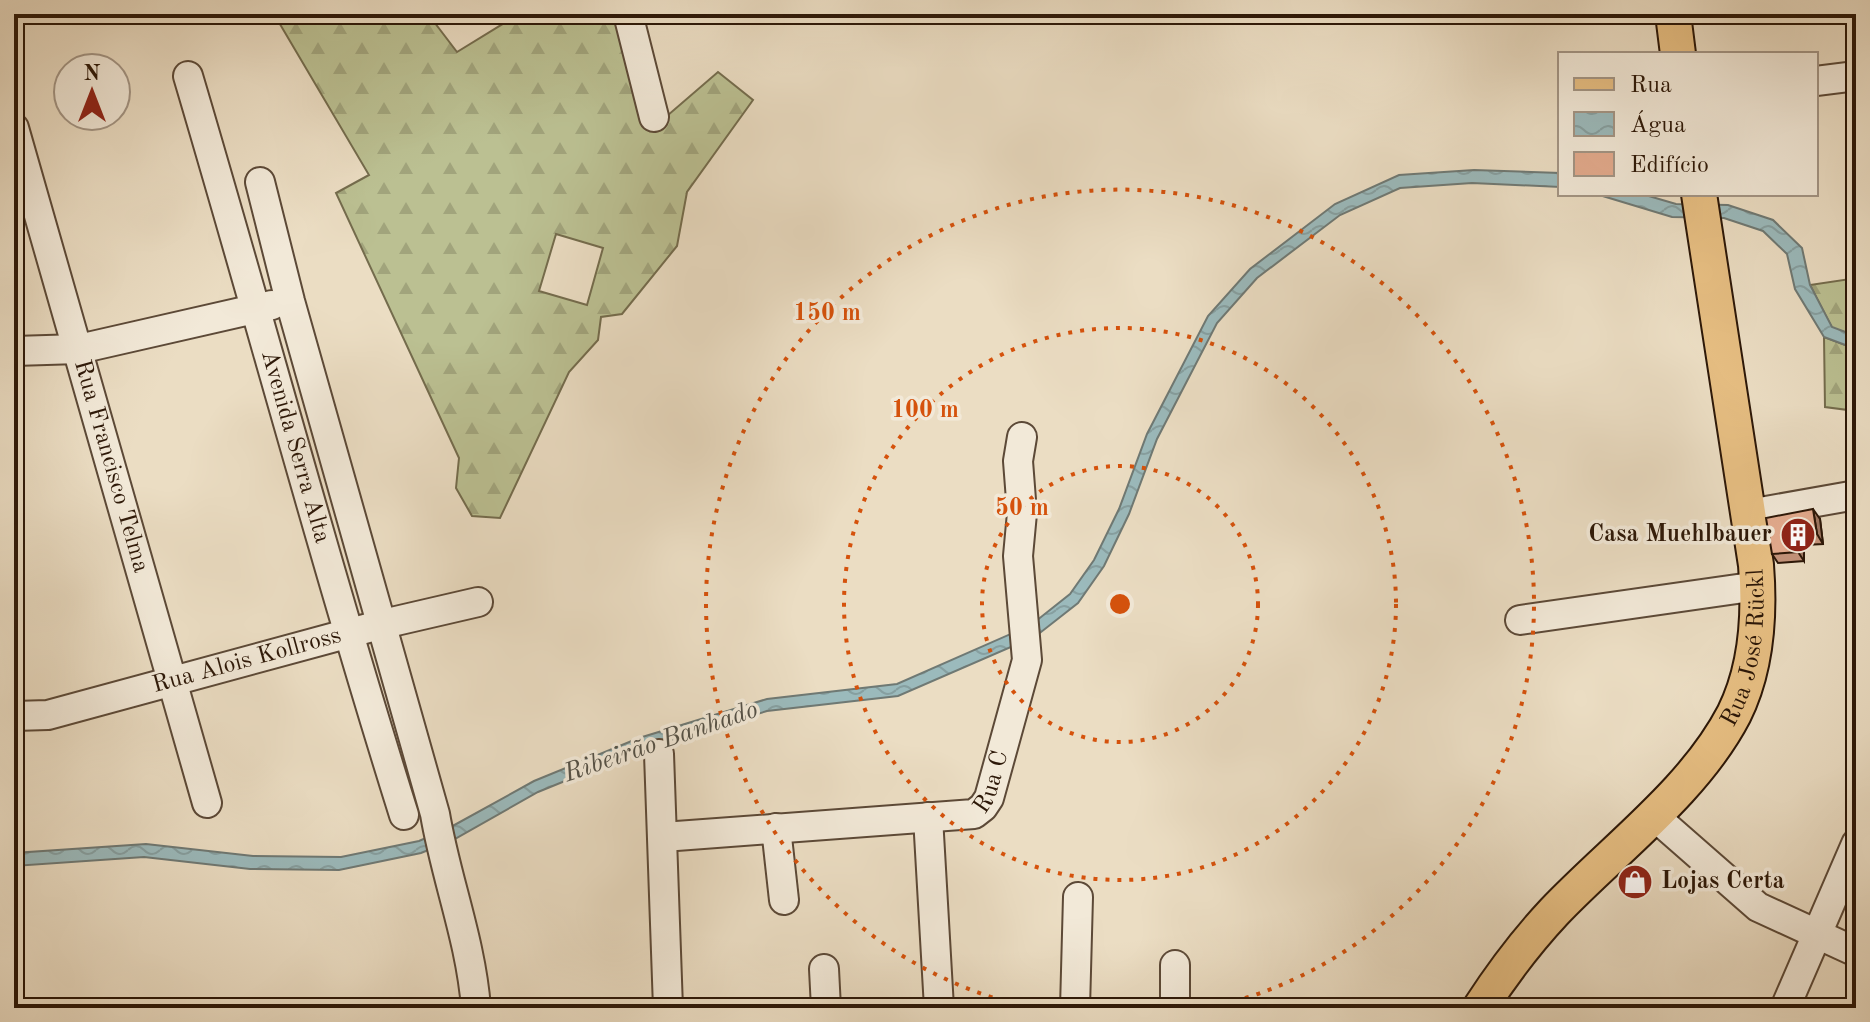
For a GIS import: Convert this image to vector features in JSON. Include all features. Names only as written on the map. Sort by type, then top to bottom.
[{"type":"main road","points":[[1673,14],[1678,52]]},
{"type":"main road","name":"Rua José Rückl","points":[[1480,1008],[1524,944],[1702,763],[1734,713],[1753,656],[1758,586],[1701,208]]},
{"type":"street","points":[[628,14],[654,117]]},
{"type":"street","name":"Avenida Serra Alta","points":[[188,76],[257,308],[347,633],[404,815]]},
{"type":"street","points":[[1818,81],[1856,76]]},
{"type":"street","name":"Rua Francisco Telma","points":[[14,128],[207,803]]},
{"type":"street","name":"Avenida Serra Alta","points":[[260,182],[290,301],[435,814],[443,857],[466,936],[476,1008]]},
{"type":"street","points":[[14,351],[79,349],[290,301]]},
{"type":"street","name":"Rua C","points":[[663,837],[974,814],[989,798],[1024,670],[1027,646],[1018,556],[1022,513],[1018,461],[1022,437]]},
{"type":"street","points":[[1749,514],[1856,495]]},
{"type":"street","points":[[1520,620],[1758,586]]},
{"type":"street","name":"Rua Alois Kollross","points":[[14,716],[48,715],[347,633],[478,602]]},
{"type":"street","points":[[659,754],[668,1008]]},
{"type":"street","points":[[1653,815],[1758,907],[1856,952]]},
{"type":"street","points":[[928,817],[939,1008]]},
{"type":"street","points":[[776,828],[784,900]]},
{"type":"street","points":[[1785,1008],[1856,844]]},
{"type":"street","points":[[1075,1008],[1078,897]]},
{"type":"street","points":[[1175,965],[1175,1008]]},
{"type":"street","points":[[824,969],[826,1008]]},
{"type":"green space","points":[[274,14],[428,14],[457,52],[519,14],[617,14],[667,116],[718,72],[753,100],[687,192],[677,246],[622,314],[601,317],[598,340],[569,372],[500,518],[472,516],[456,488],[459,458],[336,193],[369,175]],"holes":[[[556,234],[603,248],[587,305],[539,291]]]},
{"type":"green space","points":[[1850,279],[1856,288],[1856,336],[1832,328],[1810,285]]},
{"type":"green space","points":[[1824,337],[1856,349],[1856,411],[1825,407]]},
{"type":"water","name":"Ribeirão Banhado","points":[[1474,170],[1558,173],[1558,187],[1472,183],[1400,188],[1340,215],[1257,278],[1217,323],[1157,439],[1129,514],[1104,566],[1078,603],[1036,636],[898,696],[767,711],[641,750],[538,792],[453,840],[421,853],[339,870],[250,869],[144,857],[14,866],[14,853],[146,844],[253,856],[341,857],[419,841],[534,781],[639,738],[767,699],[897,684],[1031,625],[1070,594],[1094,560],[1119,509],[1147,434],[1208,316],[1250,269],[1335,204],[1399,175]]},
{"type":"water","points":[[1603,196],[1649,196],[1676,204],[1728,205],[1773,220],[1802,248],[1810,285],[1832,327],[1856,336],[1856,349],[1824,337],[1795,289],[1787,254],[1763,231],[1724,218],[1672,217]]},
{"type":"building","name":"Casa Muehlbauer","points":[[1813,509],[1817,534],[1797,536],[1798,552],[1772,554],[1766,518]]},
{"type":"place","name":"Casa Muehlbauer","points":[[1798,535]]},
{"type":"place","name":"Lojas Certa","points":[[1635,882]]}]
